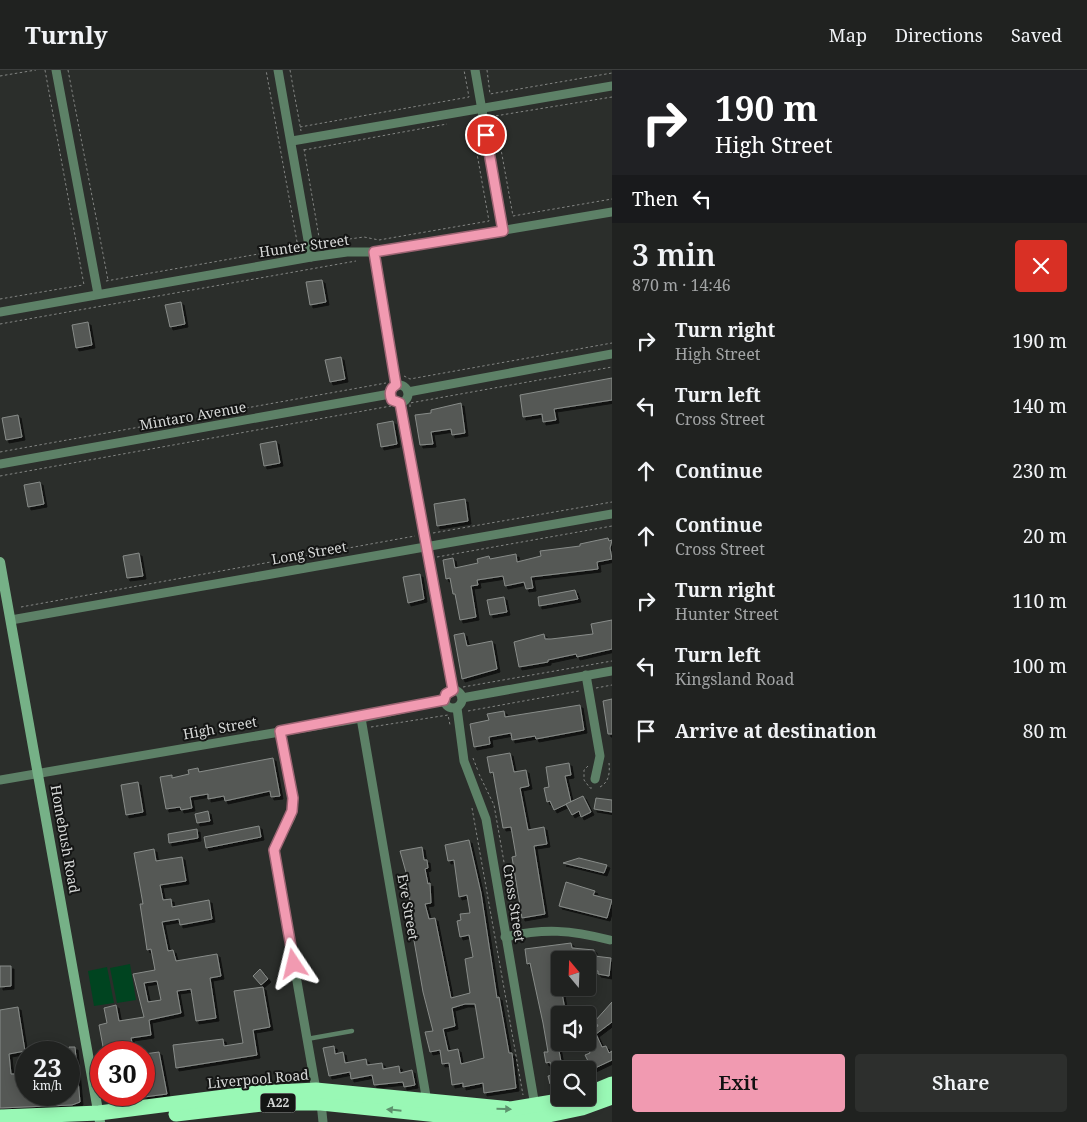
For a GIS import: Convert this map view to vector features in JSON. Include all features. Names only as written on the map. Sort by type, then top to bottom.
[{"type":"highway","points":[[596,1091],[612,1084]]},
{"type":"highway","name":"Liverpool Road","points":[[0,1117],[100,1118],[256,1093],[318,1096],[487,1120],[524,1121],[582,1108],[612,1097]]},
{"type":"highway","name":"Liverpool Road","points":[[115,1122],[211,1115],[318,1096]]},
{"type":"highway","name":"Liverpool Road","points":[[426,1112],[488,1108],[551,1100]]},
{"type":"main road","name":"Homebush Road","points":[[0,562],[100,1118]]},
{"type":"street","points":[[56,70],[98,294]]},
{"type":"street","points":[[278,70],[311,257]]},
{"type":"street","points":[[474,70],[503,231]]},
{"type":"street","points":[[292,141],[612,86]]},
{"type":"street","name":"Hunter Street","points":[[0,312],[311,257],[347,252],[374,252],[612,212]]},
{"type":"street","points":[[374,252],[392,384],[390,394],[392,400],[400,403]]},
{"type":"street","points":[[408,392],[612,354]]},
{"type":"street","points":[[392,384],[405,387],[408,392],[407,398],[400,403]]},
{"type":"street","name":"Mintaro Avenue","points":[[0,464],[390,394]]},
{"type":"street","points":[[400,403],[426,546],[456,689],[462,698],[461,704],[457,708],[448,707],[444,700],[446,694],[456,689]]},
{"type":"street","name":"Long Street","points":[[11,620],[612,514]]},
{"type":"street","points":[[462,698],[612,671]]},
{"type":"street","points":[[586,675],[600,756],[595,779]]},
{"type":"street","name":"High Street","points":[[0,780],[361,718],[444,700]]},
{"type":"street","name":"Cross Street","points":[[457,708],[464,761],[486,819],[529,1102]]},
{"type":"street","name":"Eve Street","points":[[361,718],[426,1112]]},
{"type":"street","points":[[280,731],[293,798],[292,811],[274,850],[323,1122]]},
{"type":"street","points":[[505,937],[543,931],[567,930],[610,940]]},
{"type":"lane","points":[[307,1039],[352,1030]]},
{"type":"path","points":[[0,76],[36,70]]},
{"type":"path","points":[[44,70],[84,285]]},
{"type":"path","points":[[68,70],[108,280]]},
{"type":"path","points":[[102,282],[298,247],[266,70]]},
{"type":"path","points":[[290,70],[301,131]]},
{"type":"path","points":[[300,127],[469,97],[464,70]]},
{"type":"path","points":[[487,70],[490,94],[612,73]]},
{"type":"path","points":[[612,97],[495,116],[513,216],[612,199]]},
{"type":"path","points":[[304,146],[320,243],[364,236],[379,240],[489,221],[471,120]]},
{"type":"path","points":[[304,150],[452,123]]},
{"type":"path","points":[[0,324],[364,260]]},
{"type":"path","points":[[0,299],[89,284]]},
{"type":"path","points":[[403,376],[410,379],[612,343]]},
{"type":"path","points":[[410,407],[410,403],[612,367]]},
{"type":"path","points":[[0,452],[392,384]]},
{"type":"path","points":[[0,476],[392,406],[393,411]]},
{"type":"path","points":[[433,534],[612,502]]},
{"type":"path","points":[[436,557],[612,526]]},
{"type":"path","points":[[21,606],[415,537],[413,527]]},
{"type":"path","points":[[456,689],[612,661]]},
{"type":"path","points":[[596,688],[612,685]]},
{"type":"path","points":[[466,714],[468,710],[583,690]]},
{"type":"path","points":[[370,727],[448,714],[450,726]]},
{"type":"path","points":[[473,757],[494,806],[516,928]]},
{"type":"path","points":[[590,764],[583,774],[586,784],[590,788],[601,787],[606,783],[609,773],[608,759]]},
{"type":"path","points":[[472,808],[529,1102]]},
{"type":"green space","points":[[130,964],[136,1000],[117,1003],[110,968]]},
{"type":"green space","points":[[107,967],[114,1003],[94,1006],[88,971]]},
{"type":"building","points":[[322,280],[326,302],[310,305],[306,282]]},
{"type":"building","points":[[181,302],[185,324],[170,327],[165,305]]},
{"type":"building","points":[[88,322],[92,345],[76,348],[72,325]]},
{"type":"building","points":[[341,357],[345,379],[330,382],[325,360]]},
{"type":"building","points":[[612,378],[612,400],[554,409],[556,420],[543,422],[542,414],[523,417],[520,395]]},
{"type":"building","points":[[461,403],[465,433],[452,435],[451,429],[431,432],[433,444],[420,445],[415,415],[431,413],[431,410]]},
{"type":"building","points":[[18,415],[22,437],[6,440],[2,418]]},
{"type":"building","points":[[393,421],[397,444],[381,447],[377,424]]},
{"type":"building","points":[[276,441],[280,463],[264,466],[260,444]]},
{"type":"building","points":[[40,482],[44,504],[28,507],[24,485]]},
{"type":"building","points":[[465,499],[468,521],[437,526],[434,504]]},
{"type":"building","points":[[608,538],[609,541],[612,540],[610,548],[612,559],[597,562],[598,569],[531,577],[533,588],[526,589],[524,582],[505,586],[503,576],[477,580],[478,585],[471,586],[476,617],[460,620],[450,578],[446,579],[443,560],[453,558],[455,568],[478,563],[477,559],[489,556],[490,559],[516,554],[517,562],[541,556],[540,551],[580,546],[580,544]]},
{"type":"building","points":[[139,553],[143,576],[127,578],[123,556]]},
{"type":"building","points":[[420,574],[424,599],[408,603],[403,577]]},
{"type":"building","points":[[575,590],[578,599],[539,606],[538,597]]},
{"type":"building","points":[[504,597],[507,612],[490,615],[487,600]]},
{"type":"building","points":[[612,620],[612,649],[577,657],[576,654],[548,660],[548,662],[519,667],[514,642],[544,634],[545,639],[551,639],[593,634],[591,624]]},
{"type":"building","points":[[464,633],[467,646],[492,641],[497,669],[462,679],[454,635]]},
{"type":"building","points":[[612,699],[612,734],[608,734],[603,701]]},
{"type":"building","points":[[580,705],[584,730],[536,739],[535,736],[512,740],[511,733],[489,737],[490,744],[474,747],[470,724],[489,720],[487,714],[504,711],[505,717]]},
{"type":"building","points":[[510,753],[514,772],[526,770],[529,786],[520,788],[528,830],[544,827],[547,844],[534,846],[545,914],[522,918],[512,857],[516,856],[511,827],[503,828],[493,772],[490,773],[487,757]]},
{"type":"building","points":[[273,758],[280,796],[271,797],[270,791],[225,801],[224,796],[208,799],[208,794],[190,797],[192,808],[181,810],[180,807],[166,809],[160,777],[172,775],[172,778],[189,774],[188,770],[198,768],[199,772]]},
{"type":"building","points":[[569,763],[571,775],[565,776],[571,802],[554,810],[550,801],[547,802],[544,788],[549,787],[546,767]]},
{"type":"building","points":[[138,782],[143,812],[126,815],[121,785]]},
{"type":"building","points":[[583,796],[591,812],[581,817],[579,811],[572,815],[566,804]]},
{"type":"building","points":[[596,798],[612,800],[612,812],[594,809]]},
{"type":"building","points":[[208,811],[210,821],[197,823],[195,814]]},
{"type":"building","points":[[259,826],[261,837],[206,848],[204,837]]},
{"type":"building","points":[[197,829],[198,838],[169,843],[168,834]]},
{"type":"building","points":[[469,840],[481,893],[497,998],[499,997],[509,1053],[512,1053],[516,1088],[484,1093],[483,1083],[463,1087],[463,1083],[452,1085],[449,1063],[442,1064],[440,1050],[430,1052],[425,1032],[433,1031],[423,992],[409,912],[411,911],[407,876],[400,851],[422,847],[424,860],[427,860],[428,868],[425,869],[428,884],[430,883],[431,903],[425,904],[429,919],[435,918],[451,998],[470,993],[465,959],[473,957],[469,935],[460,937],[457,921],[461,920],[460,914],[470,913],[467,895],[459,897],[454,860],[448,861],[445,845]],"holes":[[[465,1004],[475,1004],[484,1058],[461,1064],[458,1049],[448,1051],[443,1029],[455,1026],[452,1008]]]},
{"type":"building","points":[[154,849],[156,861],[182,857],[186,881],[160,885],[163,900],[171,899],[172,907],[209,900],[212,919],[180,925],[179,919],[162,922],[168,951],[173,950],[176,961],[217,954],[221,976],[210,978],[216,1018],[196,1021],[191,989],[177,991],[181,1013],[149,1020],[151,1035],[131,1038],[132,1041],[102,1041],[99,1025],[107,1023],[104,1008],[116,1005],[119,1021],[144,1017],[133,974],[155,970],[151,949],[147,950],[140,904],[143,904],[134,853]],"holes":[[[157,981],[161,1000],[148,1002],[144,983]]]},
{"type":"building","points":[[579,858],[607,865],[604,873],[563,863]]},
{"type":"building","points":[[566,882],[595,891],[593,895],[612,900],[607,918],[559,906]]},
{"type":"building","points":[[571,943],[572,948],[594,950],[551,951],[551,996],[563,996],[564,1006],[551,1006],[551,1051],[559,1051],[561,1061],[551,1061],[551,1066],[550,1062],[546,1063],[544,1052],[548,1052],[543,1023],[530,963],[527,964],[525,949]]},
{"type":"building","points":[[596,956],[611,958],[609,976],[598,974],[598,971],[596,971]]},
{"type":"building","points":[[0,966],[11,966],[11,986],[0,987]]},
{"type":"building","points":[[260,969],[268,979],[261,985],[253,976]]},
{"type":"building","points":[[263,987],[270,1027],[253,1030],[257,1055],[176,1068],[173,1045],[223,1039],[224,1046],[243,1043],[234,991]]},
{"type":"building","points":[[612,1002],[612,1022],[596,1034],[596,1027],[598,1026],[596,1020]]},
{"type":"building","points":[[18,1007],[23,1041],[15,1041],[15,1053],[9,1054],[11,1074],[15,1074],[15,1106],[48,1106],[0,1108],[0,1010]]},
{"type":"building","points":[[596,1034],[602,1047],[606,1046],[609,1053],[612,1051],[612,1060],[596,1068],[596,1061],[588,1061],[585,1055],[590,1053],[589,1051],[596,1051]]},
{"type":"building","points":[[334,1046],[335,1054],[343,1052],[345,1063],[366,1059],[367,1065],[382,1063],[383,1069],[399,1066],[400,1073],[412,1070],[415,1085],[404,1087],[403,1082],[374,1085],[372,1075],[351,1079],[350,1072],[329,1076],[323,1048]]},
{"type":"building","points":[[159,1052],[167,1094],[155,1096],[155,1053]]},
{"type":"building","points":[[551,1075],[551,1084],[550,1084],[548,1076]]},
{"type":"route","points":[[294,964],[274,850],[291,817],[293,801],[280,731],[361,718],[444,700],[446,694],[453,690],[400,403],[392,400],[390,394],[396,385],[374,252],[503,231],[486,135]]}]
